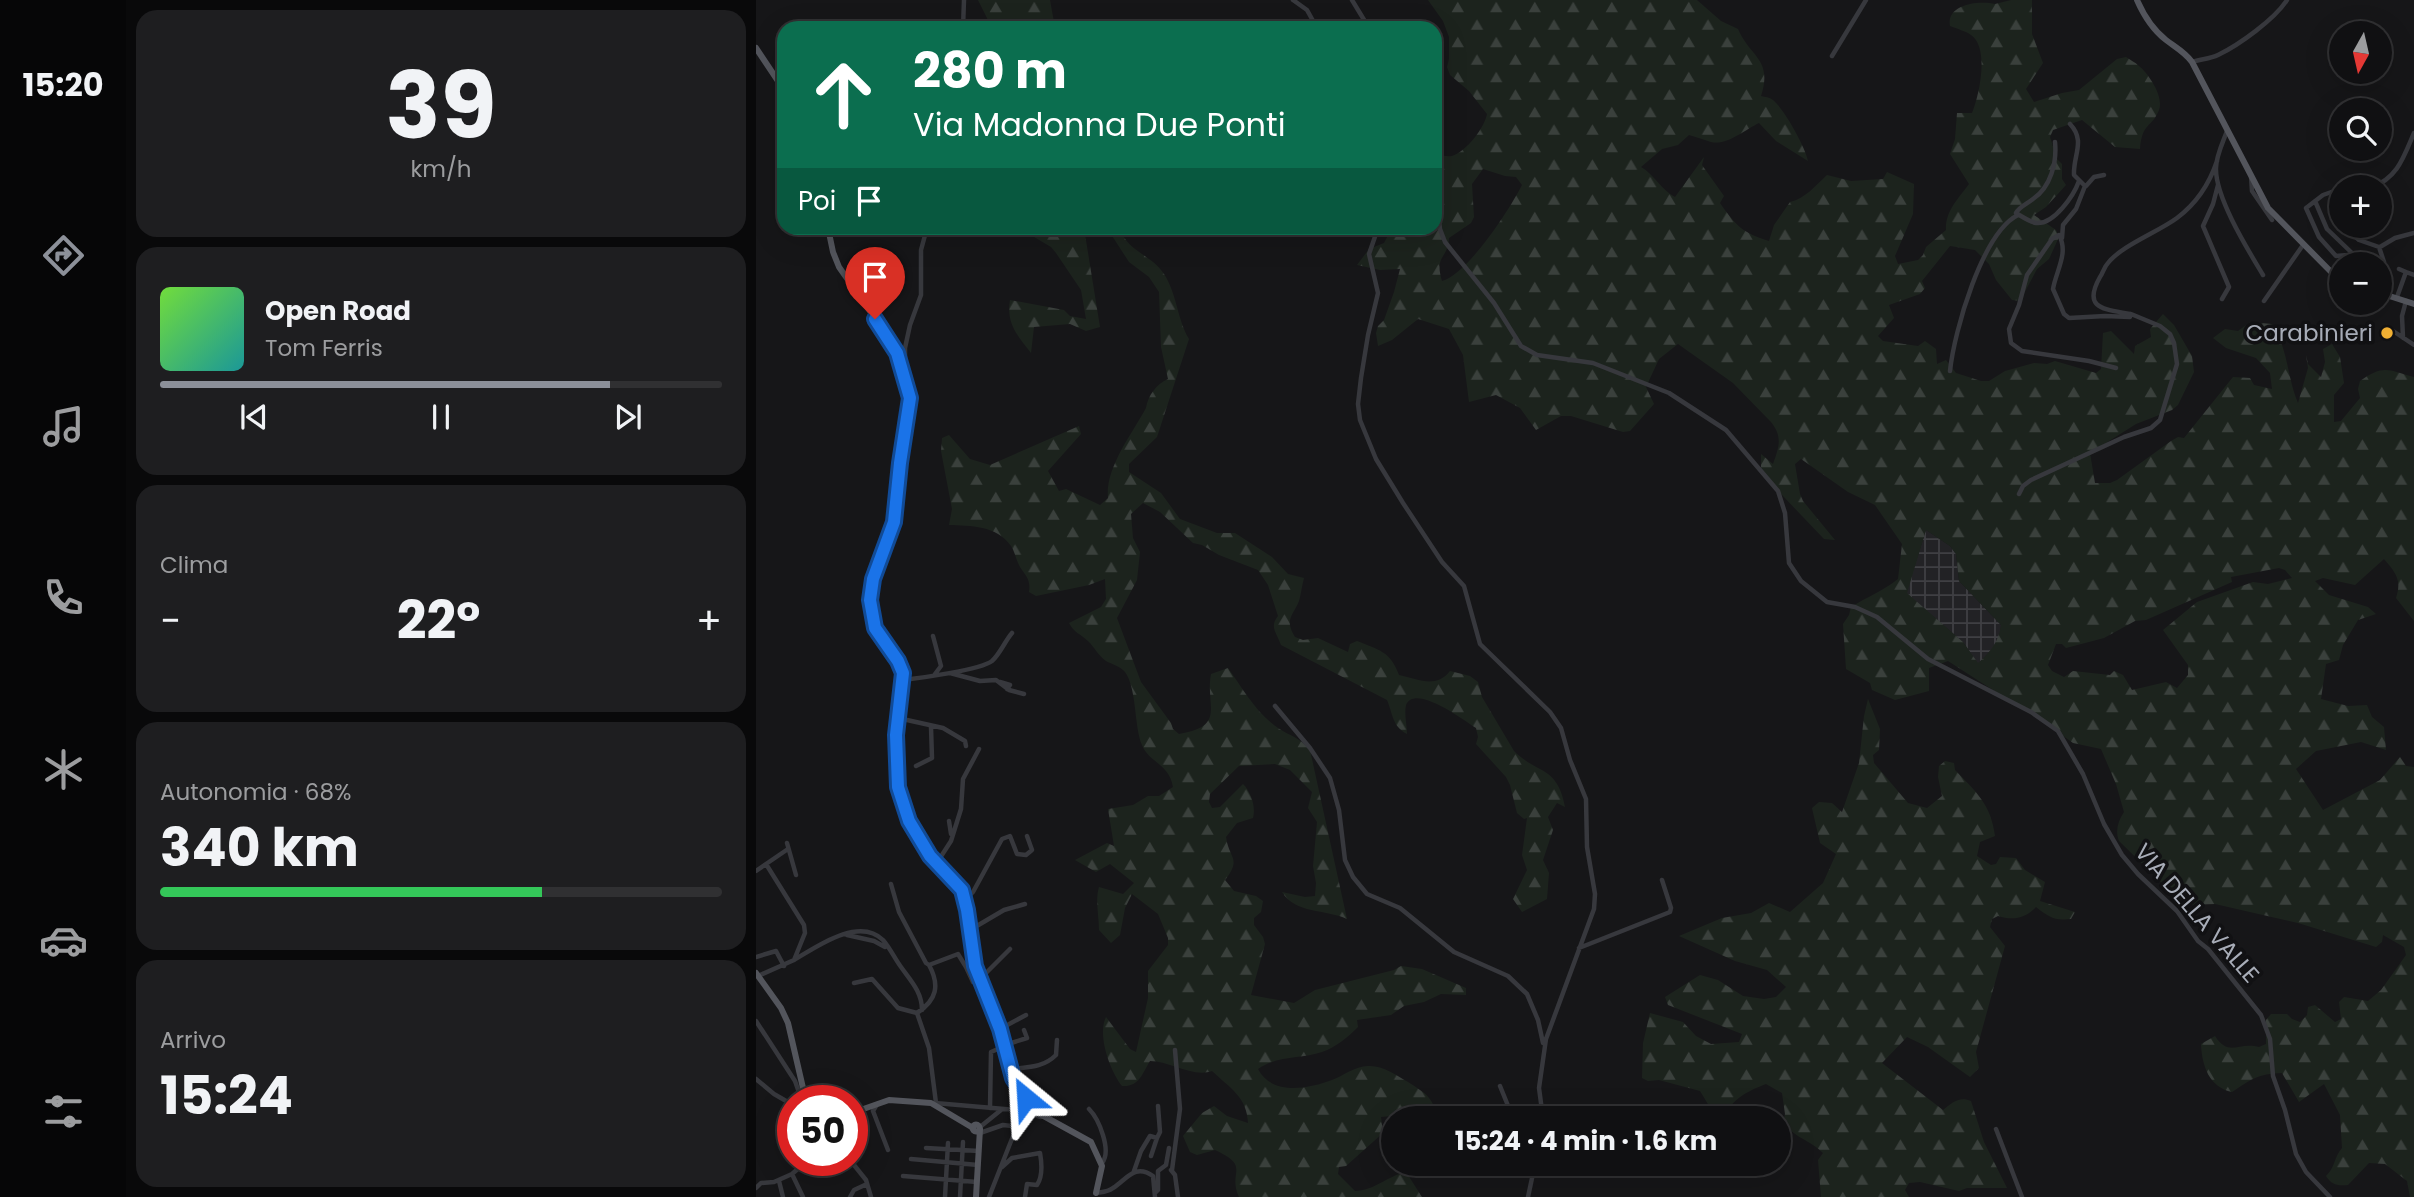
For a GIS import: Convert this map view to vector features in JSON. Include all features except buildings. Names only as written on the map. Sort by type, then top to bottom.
[{"type":"main road","points":[[2137,0],[2155,30],[2185,53],[2192,62],[2268,208],[2329,270]]},
{"type":"main road","points":[[756,48],[777,80]]},
{"type":"main road","points":[[830,235],[836,262],[890,340],[906,378],[910,405],[900,463],[895,518],[872,582],[870,600],[875,628],[898,661],[903,680],[896,756],[900,796],[911,825],[932,859],[958,884],[965,900],[977,981],[1000,1029],[1010,1069],[1018,1088],[1032,1105],[1091,1142],[1102,1163],[1096,1194]]},
{"type":"main road","points":[[2392,296],[2414,303]]},
{"type":"main road","points":[[757,975],[781,1008],[788,1023],[801,1085]]},
{"type":"main road","points":[[868,1107],[882,1101],[898,1100],[933,1103],[977,1130],[980,1141],[976,1197]]},
{"type":"street","points":[[963,21],[964,0]]},
{"type":"street","points":[[1293,0],[1308,12],[1313,21]]},
{"type":"street","points":[[1352,0],[1365,21]]},
{"type":"street","points":[[1832,56],[1866,0]]},
{"type":"street","points":[[2192,62],[2216,55],[2236,44],[2277,12],[2287,0]]},
{"type":"street","points":[[2070,124],[2079,138],[2074,173],[2085,183],[2085,187]]},
{"type":"street","points":[[2019,494],[2023,486],[2031,480],[2153,426],[2160,420],[2177,364],[2170,334],[2160,326],[2096,304],[2092,297],[2095,284],[2110,260],[2175,220],[2198,198],[2211,179],[2228,130]]},
{"type":"street","points":[[2392,176],[2414,133]]},
{"type":"street","points":[[2055,142],[2055,156],[2046,185],[2035,198],[2016,210],[2018,215],[2035,223],[2041,222],[2066,205],[2080,181]]},
{"type":"street","points":[[2217,161],[2218,181],[2232,220],[2263,275]]},
{"type":"street","points":[[2104,175],[2092,178],[2076,209],[2063,225],[2061,267],[2053,289],[2065,316],[2071,319],[2105,316],[2128,318],[2131,317],[2130,314]]},
{"type":"street","points":[[2251,175],[2252,191],[2272,220]]},
{"type":"street","points":[[2218,181],[2215,200],[2203,226],[2229,286],[2222,299]]},
{"type":"street","points":[[2329,193],[2306,207],[2306,211],[2321,241],[2333,252]]},
{"type":"street","points":[[2315,201],[2327,229],[2351,252]]},
{"type":"street","points":[[1950,371],[1957,328],[1982,261],[2003,226],[2018,215]]},
{"type":"street","points":[[2379,247],[2392,239],[2414,233]]},
{"type":"street","name":"VIA DELLA VALLE","points":[[1442,234],[1445,242],[1491,299],[1524,348],[1536,355],[1597,364],[1672,394],[1721,426],[1778,491],[1786,519],[1789,563],[1804,584],[1830,603],[1857,608],[1880,618],[1928,659],[2035,714],[2059,732],[2083,774],[2104,824],[2125,859],[2175,909],[2198,941],[2208,949],[2259,1012],[2269,1034],[2273,1076],[2286,1110],[2297,1158],[2306,1172],[2330,1197]]},
{"type":"street","points":[[906,378],[905,348],[921,295],[921,250],[925,235]]},
{"type":"street","points":[[1376,235],[1369,254],[1378,290],[1367,335],[1361,378],[1358,404],[1360,420],[1375,456],[1403,503],[1442,562],[1465,587],[1480,644],[1550,712],[1560,728],[1586,799],[1587,847],[1595,894],[1593,915],[1551,1021],[1544,1047],[1539,1091],[1541,1106]]},
{"type":"street","points":[[2062,243],[2061,236],[2055,236],[2029,272],[2009,330],[2009,341],[2022,351],[2091,361],[2116,368]]},
{"type":"street","points":[[2356,238],[2379,247]]},
{"type":"street","points":[[2264,301],[2303,245]]},
{"type":"street","points":[[2379,247],[2381,252]]},
{"type":"street","points":[[2399,269],[2414,275]]},
{"type":"street","points":[[2397,297],[2406,272]]},
{"type":"street","points":[[2403,338],[2402,320],[2406,300]]},
{"type":"street","points":[[2387,327],[2414,345]]},
{"type":"street","points":[[903,680],[944,674],[991,662],[1012,633]]},
{"type":"street","points":[[932,676],[941,667],[933,636]]},
{"type":"street","points":[[944,674],[999,682],[1007,689],[1024,694]]},
{"type":"street","points":[[1275,706],[1310,748],[1333,785],[1341,820],[1343,850],[1353,877],[1367,894],[1400,908],[1454,952],[1503,972],[1515,982],[1527,994],[1544,1047]]},
{"type":"street","points":[[898,718],[945,729],[965,741],[966,746]]},
{"type":"street","points":[[916,766],[932,758],[931,727]]},
{"type":"street","points":[[943,871],[939,860],[951,841],[961,807],[963,779],[979,749]]},
{"type":"street","points":[[949,821],[951,841]]},
{"type":"street","points":[[965,900],[974,890],[1002,839],[1010,836],[1017,854],[1026,855],[1032,850],[1027,836]]},
{"type":"street","points":[[756,871],[788,846],[796,875]]},
{"type":"street","points":[[766,864],[804,925],[805,933],[794,960]]},
{"type":"street","points":[[1579,948],[1670,912],[1662,880]]},
{"type":"street","points":[[891,884],[898,910],[936,978],[937,986],[932,996],[919,1011]]},
{"type":"street","points":[[970,930],[1004,910],[1025,904]]},
{"type":"street","points":[[757,975],[784,966],[823,943],[844,935],[867,932],[883,941],[919,993],[919,1011],[932,1068],[933,1103],[1046,1114]]},
{"type":"street","points":[[929,965],[958,954],[977,981],[1010,949]]},
{"type":"street","points":[[756,957],[775,950],[784,966]]},
{"type":"street","points":[[966,967],[974,965]]},
{"type":"street","points":[[855,983],[872,979],[898,1008],[919,1011]]},
{"type":"street","points":[[1000,1029],[1026,1015]]},
{"type":"street","points":[[756,1021],[797,1085]]},
{"type":"street","points":[[977,1130],[992,1110],[991,1052],[1028,1037],[1024,1030]]},
{"type":"street","points":[[1010,1069],[1046,1063],[1056,1055],[1057,1040]]},
{"type":"street","points":[[1175,1050],[1180,1109],[1172,1170],[1178,1197]]},
{"type":"street","points":[[756,1079],[777,1095]]},
{"type":"street","points":[[1500,1086],[1508,1106]]},
{"type":"street","points":[[882,1101],[873,1110],[888,1150]]},
{"type":"street","points":[[989,1197],[1015,1133],[1023,1127],[1032,1105]]},
{"type":"street","points":[[1151,1156],[1160,1132],[1158,1106]]},
{"type":"street","points":[[1089,1109],[1094,1115],[1105,1146],[1105,1159],[1102,1163]]},
{"type":"street","points":[[986,1119],[992,1110]]},
{"type":"street","points":[[977,1130],[1006,1124],[1013,1127],[1015,1133]]},
{"type":"street","points":[[1996,1129],[2022,1197]]},
{"type":"street","points":[[1096,1194],[1114,1187],[1134,1171],[1146,1141],[1150,1136],[1157,1138]]},
{"type":"street","points":[[960,1197],[963,1142]]},
{"type":"street","points":[[926,1148],[948,1146],[979,1151]]},
{"type":"street","points":[[944,1197],[948,1146]]},
{"type":"street","points":[[1155,1195],[1158,1189],[1158,1171],[1167,1162],[1169,1148]]},
{"type":"street","points":[[999,1171],[1012,1158],[1040,1153],[1042,1172],[1039,1183],[1027,1184],[1025,1197]]},
{"type":"street","points":[[911,1159],[978,1165]]},
{"type":"street","points":[[1163,1167],[1172,1170]]},
{"type":"street","points":[[1134,1171],[1151,1175],[1155,1195]]},
{"type":"street","points":[[756,1188],[761,1183],[779,1181],[788,1176]]},
{"type":"street","points":[[793,1176],[803,1197]]},
{"type":"street","points":[[862,1176],[871,1197]]},
{"type":"street","points":[[903,1176],[977,1182]]},
{"type":"street","points":[[1528,1197],[1531,1176]]},
{"type":"street","points":[[779,1181],[783,1197]]},
{"type":"street","points":[[850,1197],[855,1189],[867,1184]]},
{"type":"shaded area","points":[[1926,530],[1950,546],[1956,554],[1959,581],[2001,625],[2000,635],[1993,648],[1978,664],[1963,642],[1906,593]]},
{"type":"green space","points":[[978,0],[1050,0],[1054,21],[988,21]]},
{"type":"green space","points":[[1428,0],[1697,0],[1721,21],[1738,29],[1762,66],[1764,84],[1761,96],[1773,100],[1783,111],[1799,137],[1808,161],[1776,141],[1759,123],[1723,142],[1711,142],[1689,135],[1678,145],[1662,149],[1641,167],[1675,197],[1704,157],[1702,165],[1724,196],[1720,203],[1726,211],[1746,232],[1769,241],[1774,225],[1790,202],[1806,195],[1827,175],[1851,181],[1883,179],[1887,172],[1914,184],[1913,214],[1895,256],[1898,264],[1918,260],[1926,247],[1946,230],[1950,211],[1969,184],[1950,154],[1955,139],[1957,113],[1972,113],[1975,105],[1982,61],[1977,41],[1969,34],[1950,26],[1953,13],[1958,8],[1973,3],[1995,4],[2011,0],[2032,0],[2032,34],[2043,63],[2026,89],[2034,102],[2079,90],[2117,59],[2126,57],[2139,66],[2151,80],[2158,92],[2159,110],[2143,134],[2140,149],[2115,147],[2082,120],[2053,130],[2050,137],[2057,159],[2062,164],[2062,179],[2066,185],[2046,207],[2034,215],[2056,230],[2059,237],[2049,259],[2037,269],[2020,301],[2012,300],[1996,280],[1989,264],[1975,250],[1950,246],[1922,281],[1925,288],[1920,294],[1889,305],[1894,318],[1878,336],[1883,341],[1918,346],[1925,341],[1936,349],[1937,364],[1946,360],[1956,373],[1981,381],[1989,381],[2005,371],[2034,363],[2047,364],[2055,361],[2096,373],[2101,369],[2103,333],[2111,331],[2134,354],[2135,346],[2151,337],[2150,329],[2163,314],[2174,325],[2192,356],[2194,372],[2178,405],[2172,410],[2136,424],[2090,453],[2095,483],[2117,480],[2171,441],[2178,437],[2184,438],[2233,377],[2250,378],[2254,385],[2272,389],[2270,373],[2256,358],[2226,348],[2213,338],[2225,329],[2238,331],[2250,322],[2272,324],[2281,343],[2298,403],[2308,368],[2306,355],[2308,364],[2321,377],[2325,362],[2323,349],[2332,344],[2340,357],[2344,383],[2334,395],[2334,422],[2341,421],[2360,398],[2360,381],[2375,372],[2386,370],[2414,377],[2414,621],[2396,598],[2397,577],[2384,559],[2355,585],[2323,578],[2315,581],[2329,595],[2368,607],[2376,614],[2358,620],[2343,645],[2339,660],[2326,664],[2321,699],[2348,706],[2367,705],[2372,717],[2384,727],[2386,750],[2361,742],[2316,751],[2296,769],[2323,810],[2380,780],[2400,757],[2406,766],[2414,767],[2414,1197],[2410,1197],[2407,1181],[2385,1164],[2369,1163],[2348,1185],[2335,1184],[2328,1179],[2326,1176],[2342,1148],[2340,1115],[2324,1084],[2299,1102],[2282,1073],[2255,1078],[2232,1092],[2218,1085],[2208,1074],[2201,1044],[2215,1036],[2220,1043],[2230,1048],[2259,1047],[2266,1044],[2266,1020],[2271,1014],[2287,1014],[2300,1022],[2307,1015],[2308,1007],[2315,1005],[2335,1022],[2341,1019],[2339,1002],[2344,997],[2368,1001],[2381,990],[2406,955],[2404,947],[2383,935],[2382,942],[2376,947],[2298,923],[2215,904],[2191,905],[2167,888],[2119,841],[2118,826],[2124,812],[2101,749],[2073,743],[1948,661],[1929,668],[1929,691],[1895,700],[1872,690],[1870,683],[1846,669],[1843,624],[1851,607],[1898,579],[1902,544],[1875,505],[1848,492],[1801,459],[1795,464],[1800,494],[1835,540],[1824,539],[1761,473],[1761,454],[1773,464],[1778,447],[1777,432],[1771,422],[1733,383],[1678,344],[1659,359],[1646,387],[1654,404],[1630,431],[1623,432],[1571,416],[1561,416],[1536,430],[1520,408],[1496,395],[1469,402],[1463,355],[1449,329],[1418,319],[1392,340],[1378,346],[1378,326],[1384,320],[1400,269],[1380,270],[1357,265],[1369,249],[1384,243],[1388,235],[1442,235],[1442,155],[1452,156],[1463,150],[1479,132],[1487,114],[1469,91],[1450,75],[1447,67],[1449,37],[1443,21]],"holes":[[[1483,169],[1516,177],[1522,185],[1508,209],[1475,254],[1463,267],[1442,281],[1440,262],[1449,238],[1471,223],[1474,217],[1472,184]],[[1926,530],[1950,546],[1956,554],[1959,581],[2001,625],[1993,646],[1978,663],[1963,642],[1907,593]],[[2279,568],[2292,578],[2268,584],[2253,582],[2197,602],[2163,630],[2188,665],[2188,675],[2177,688],[2166,682],[2132,690],[2123,675],[2114,671],[2110,675],[2073,671],[2064,677],[2052,671],[2048,665],[2056,644],[2062,644],[2066,648],[2104,638],[2135,621],[2146,620],[2232,582],[2231,577]]]},
{"type":"green space","points":[[1031,235],[1085,235],[1100,327],[1086,331],[1070,324],[1034,327],[1031,353],[1011,322],[1010,300],[1064,310],[1070,316],[1086,319],[1081,290],[1051,247]]},
{"type":"green space","points":[[1112,235],[1123,235],[1128,243],[1159,267],[1172,290],[1189,339],[1157,437],[1129,464],[1129,472],[1161,493],[1180,519],[1217,533],[1235,533],[1272,557],[1288,574],[1304,578],[1299,601],[1290,622],[1295,637],[1303,640],[1318,638],[1348,652],[1350,644],[1357,641],[1388,656],[1399,675],[1433,681],[1445,677],[1450,671],[1470,676],[1478,682],[1482,697],[1514,751],[1552,777],[1565,807],[1557,803],[1548,817],[1553,830],[1543,860],[1549,873],[1547,899],[1522,912],[1513,899],[1527,870],[1522,855],[1527,818],[1524,819],[1517,813],[1506,777],[1476,744],[1476,728],[1440,706],[1419,698],[1411,699],[1406,705],[1407,734],[1402,731],[1387,700],[1281,645],[1274,627],[1278,616],[1268,585],[1258,570],[1193,543],[1160,512],[1143,503],[1131,514],[1133,538],[1140,552],[1137,580],[1117,618],[1141,682],[1173,729],[1179,734],[1203,726],[1209,720],[1211,674],[1228,668],[1263,715],[1310,750],[1347,919],[1303,908],[1282,892],[1305,897],[1315,896],[1316,883],[1313,866],[1317,822],[1308,808],[1312,792],[1290,770],[1275,764],[1239,766],[1210,794],[1209,802],[1212,808],[1220,807],[1243,784],[1252,800],[1253,818],[1237,823],[1226,837],[1234,863],[1225,880],[1234,891],[1256,896],[1263,901],[1261,912],[1254,918],[1254,925],[1265,944],[1251,995],[1294,1003],[1315,990],[1401,966],[1422,969],[1466,988],[1466,995],[1441,994],[1424,1002],[1404,1006],[1391,1015],[1357,1020],[1358,1027],[1327,1050],[1273,1061],[1258,1069],[1264,1078],[1281,1087],[1302,1088],[1323,1083],[1363,1066],[1373,1066],[1394,1074],[1424,1093],[1434,1106],[1381,1106],[1381,1135],[1346,1166],[1339,1167],[1338,1174],[1355,1191],[1368,1189],[1396,1176],[1409,1176],[1422,1197],[1239,1197],[1235,1181],[1236,1165],[1233,1161],[1215,1150],[1197,1155],[1190,1152],[1183,1136],[1202,1113],[1214,1106],[1227,1116],[1248,1123],[1241,1100],[1212,1071],[1189,1071],[1150,1061],[1136,1082],[1122,1086],[1106,1053],[1103,1033],[1106,1017],[1130,1049],[1136,1052],[1148,998],[1148,971],[1168,945],[1168,938],[1158,914],[1132,894],[1125,908],[1120,935],[1111,943],[1099,930],[1099,887],[1123,894],[1134,883],[1110,864],[1096,872],[1075,860],[1107,843],[1114,846],[1108,809],[1133,805],[1148,796],[1159,796],[1173,787],[1171,779],[1142,745],[1132,688],[1125,672],[1103,659],[1069,623],[1101,607],[1106,599],[1105,579],[1036,596],[1029,592],[1028,578],[1005,539],[983,528],[949,525],[952,509],[941,451],[942,438],[949,435],[970,459],[990,465],[1079,426],[1081,434],[1048,471],[1059,491],[1066,489],[1100,505],[1108,498],[1108,487],[1115,463],[1153,391],[1168,379],[1161,347],[1159,292],[1149,277],[1129,262]]},
{"type":"green space","points":[[1868,699],[1880,729],[1879,750],[1873,755],[1874,763],[1908,803],[1927,808],[1942,796],[1939,766],[1945,761],[1954,763],[1955,770],[1981,799],[1993,825],[1995,836],[1980,842],[1977,856],[1991,865],[1996,864],[2000,857],[2016,858],[2025,870],[2045,882],[2040,901],[2075,912],[2071,919],[2056,919],[2036,907],[2019,918],[1998,916],[1992,919],[1990,927],[2005,946],[1976,1052],[1979,1068],[1970,1077],[1928,1047],[1907,1037],[1882,1063],[1943,1110],[1959,1100],[1971,1101],[1984,1142],[2007,1188],[1967,1188],[1959,1191],[1920,1182],[1909,1183],[1905,1190],[1909,1197],[1821,1197],[1818,1160],[1823,1153],[1791,1130],[1791,1106],[1784,1106],[1782,1093],[1766,1084],[1747,1093],[1731,1106],[1709,1106],[1700,1091],[1642,1078],[1643,1043],[1650,1013],[1683,1022],[1696,1036],[1711,1044],[1739,1042],[1742,1034],[1668,1005],[1665,997],[1700,975],[1718,980],[1743,996],[1764,999],[1776,997],[1786,987],[1767,970],[1735,961],[1679,936],[1722,918],[1751,913],[1769,903],[1790,912],[1823,883],[1836,854],[1820,843],[1812,808],[1819,802],[1832,803],[1842,812],[1859,763]]},
{"type":"place","name":"Carabinieri","points":[[2387,333]]},
{"type":"route","points":[[875,319],[897,353],[910,398],[894,522],[873,579],[870,600],[875,628],[903,673],[896,735],[898,787],[909,821],[930,856],[962,890],[975,966],[1000,1029],[1013,1078],[1026,1098]]}]
